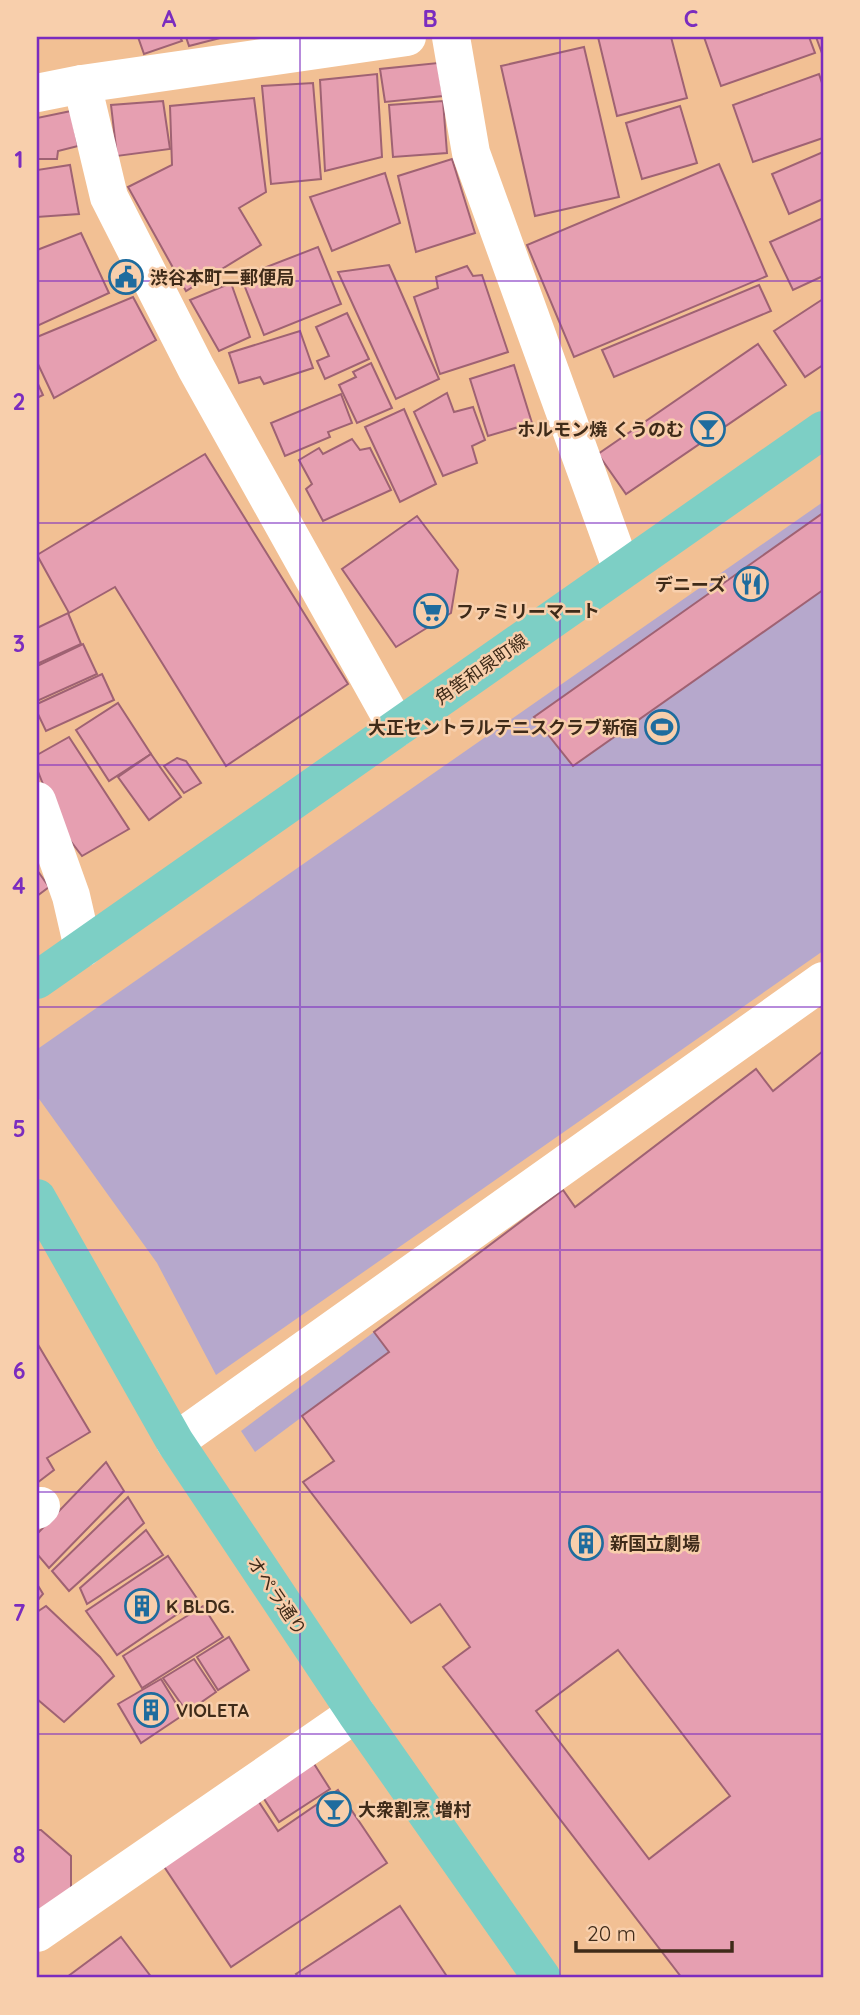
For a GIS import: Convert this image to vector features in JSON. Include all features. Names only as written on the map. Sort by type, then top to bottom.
[{"type":"main road","name":"角筈和泉町線","points":[[37,980],[823,430]]},
{"type":"main road","name":"オペラ通り","points":[[42,1217],[175,1442],[356,1713],[542,1978]]},
{"type":"street","points":[[37,93],[82,84],[407,37]]},
{"type":"street","points":[[451,37],[471,153],[622,570]]},
{"type":"street","points":[[82,84],[109,197],[196,368],[397,728]]},
{"type":"street","points":[[37,801],[71,896],[83,948]]},
{"type":"street","points":[[175,1442],[823,981]]},
{"type":"street","points":[[37,1933],[356,1713]]},
{"type":"shaded area","name":"大正セントラルテニスクラブ新宿","points":[[823,502],[823,951],[216,1375],[157,1263],[37,1096],[39,1048]]},
{"type":"shaded area","points":[[374,1332],[389,1352],[255,1452],[241,1431]]},
{"type":"building","points":[[138,37],[180,37],[182,41],[144,54]]},
{"type":"building","points":[[186,37],[224,37],[189,46]]},
{"type":"building","points":[[598,37],[671,37],[687,98],[617,116]]},
{"type":"building","points":[[704,37],[809,37],[815,53],[721,86]]},
{"type":"building","points":[[816,37],[823,37],[823,56]]},
{"type":"building","points":[[584,47],[619,197],[535,216],[501,66]]},
{"type":"building","points":[[438,63],[443,96],[385,102],[380,69]]},
{"type":"building","points":[[377,74],[382,157],[325,171],[320,80]]},
{"type":"building","points":[[819,74],[823,86],[823,138],[753,162],[733,105]]},
{"type":"building","points":[[313,83],[321,179],[271,184],[262,86]]},
{"type":"building","points":[[254,98],[266,192],[239,208],[261,245],[186,291],[128,187],[172,165],[170,106]]},
{"type":"building","points":[[163,101],[170,149],[117,156],[111,105]]},
{"type":"building","points":[[443,101],[447,153],[393,157],[389,105]]},
{"type":"building","points":[[680,106],[697,163],[642,179],[626,123]]},
{"type":"building","points":[[71,111],[78,146],[58,151],[57,159],[37,159],[37,118]]},
{"type":"building","points":[[823,152],[823,199],[789,214],[772,174]]},
{"type":"building","points":[[452,159],[475,233],[416,252],[398,176]]},
{"type":"building","points":[[719,164],[767,276],[574,357],[527,245]]},
{"type":"building","points":[[70,165],[79,214],[37,217],[37,170]]},
{"type":"building","points":[[385,173],[400,223],[332,251],[310,197]]},
{"type":"building","points":[[823,218],[823,276],[793,290],[770,242]]},
{"type":"building","points":[[81,233],[109,293],[37,326],[37,250]]},
{"type":"building","points":[[318,247],[341,304],[264,335],[241,277]]},
{"type":"building","points":[[389,265],[439,379],[396,399],[338,272]]},
{"type":"building","points":[[467,266],[473,276],[482,275],[508,352],[440,374],[414,297],[438,288],[436,277]]},
{"type":"building","points":[[231,283],[250,337],[219,351],[190,300]]},
{"type":"building","points":[[759,285],[771,311],[614,377],[602,350]]},
{"type":"building","points":[[133,297],[156,340],[54,398],[37,362],[37,337]]},
{"type":"building","points":[[823,299],[823,365],[805,377],[774,331]]},
{"type":"building","points":[[347,313],[369,359],[325,379],[317,361],[329,356],[316,327]]},
{"type":"building","points":[[300,331],[313,368],[264,384],[260,377],[239,383],[229,353]]},
{"type":"building","points":[[758,344],[786,385],[626,494],[598,454]]},
{"type":"building","points":[[371,363],[392,408],[357,423],[339,385],[356,377],[353,372]]},
{"type":"building","points":[[514,365],[532,423],[488,436],[470,379]]},
{"type":"building","points":[[37,382],[43,395],[37,398]]},
{"type":"building","points":[[447,393],[454,412],[473,407],[485,440],[472,446],[477,463],[443,476],[414,412]]},
{"type":"building","points":[[341,394],[352,423],[328,432],[330,437],[285,456],[271,423]]},
{"type":"building","points":[[404,409],[436,484],[400,502],[365,427]]},
{"type":"building","points":[[352,439],[360,450],[370,448],[391,490],[323,521],[306,489],[312,484],[299,460],[319,448],[323,454]]},
{"type":"building","points":[[205,454],[348,684],[226,766],[115,587],[69,613],[37,555]]},
{"type":"building","points":[[823,513],[823,590],[573,766],[534,717]]},
{"type":"building","points":[[417,516],[458,570],[451,613],[396,647],[342,569]]},
{"type":"building","points":[[68,613],[81,644],[37,664],[37,628]]},
{"type":"building","points":[[83,644],[97,674],[37,701],[37,666]]},
{"type":"building","points":[[102,674],[114,700],[46,731],[37,712],[37,704]]},
{"type":"building","points":[[118,703],[151,754],[109,781],[76,730]]},
{"type":"building","points":[[69,737],[129,829],[82,856],[60,827],[37,769],[37,755]]},
{"type":"building","points":[[151,754],[181,797],[149,820],[118,777]]},
{"type":"building","points":[[177,758],[186,761],[201,783],[184,793],[164,766]]},
{"type":"building","points":[[37,870],[49,887],[37,896]]},
{"type":"building","name":"新国立劇場","points":[[823,1051],[823,1978],[682,1978],[443,1667],[470,1647],[440,1604],[411,1623],[303,1482],[334,1461],[302,1416],[389,1352],[374,1332],[563,1190],[575,1207],[756,1069],[773,1091]],"holes":[[[618,1650],[730,1796],[649,1859],[536,1711]]]},
{"type":"building","points":[[37,1343],[90,1432],[47,1458],[54,1470],[37,1483]]},
{"type":"building","points":[[106,1462],[124,1491],[49,1568],[37,1554],[37,1534]]},
{"type":"building","points":[[128,1497],[144,1523],[69,1591],[52,1571]]},
{"type":"building","points":[[146,1530],[163,1555],[87,1604],[80,1588]]},
{"type":"building","name":"K BLDG.","points":[[168,1556],[198,1600],[117,1655],[86,1611]]},
{"type":"building","points":[[37,1584],[43,1594],[37,1601]]},
{"type":"building","points":[[46,1606],[100,1657],[114,1676],[64,1722],[37,1699],[37,1612]]},
{"type":"building","points":[[203,1606],[223,1637],[142,1688],[123,1656]]},
{"type":"building","name":"VIOLETA","points":[[229,1637],[249,1670],[218,1690],[197,1657]]},
{"type":"building","name":"VIOLETA","points":[[194,1659],[216,1692],[187,1712],[163,1678]]},
{"type":"building","name":"VIOLETA","points":[[161,1679],[183,1715],[141,1743],[118,1704]]},
{"type":"building","points":[[311,1759],[330,1789],[279,1822],[259,1791]]},
{"type":"building","points":[[338,1790],[387,1863],[231,1967],[159,1859],[255,1796],[278,1831]]},
{"type":"building","points":[[37,1830],[41,1830],[71,1856],[71,1891],[37,1915]]},
{"type":"building","points":[[400,1906],[448,1978],[299,1978],[296,1974]]},
{"type":"building","points":[[121,1937],[152,1978],[67,1977]]},
{"type":"place","name":"渋谷本町二郵便局","points":[[126,277]]},
{"type":"place","name":"ホルモン焼 くうのむ","points":[[708,429]]},
{"type":"place","name":"デニーズ","points":[[751,584]]},
{"type":"place","name":"ファミリーマート","points":[[431,611]]},
{"type":"place","name":"大正セントラルテニスクラブ新宿","points":[[662,727]]},
{"type":"place","name":"新国立劇場","points":[[586,1543]]},
{"type":"place","name":"K BLDG.","points":[[142,1606]]},
{"type":"place","name":"VIOLETA","points":[[151,1710]]},
{"type":"place","name":"大衆割烹 増村","points":[[334,1809]]}]
